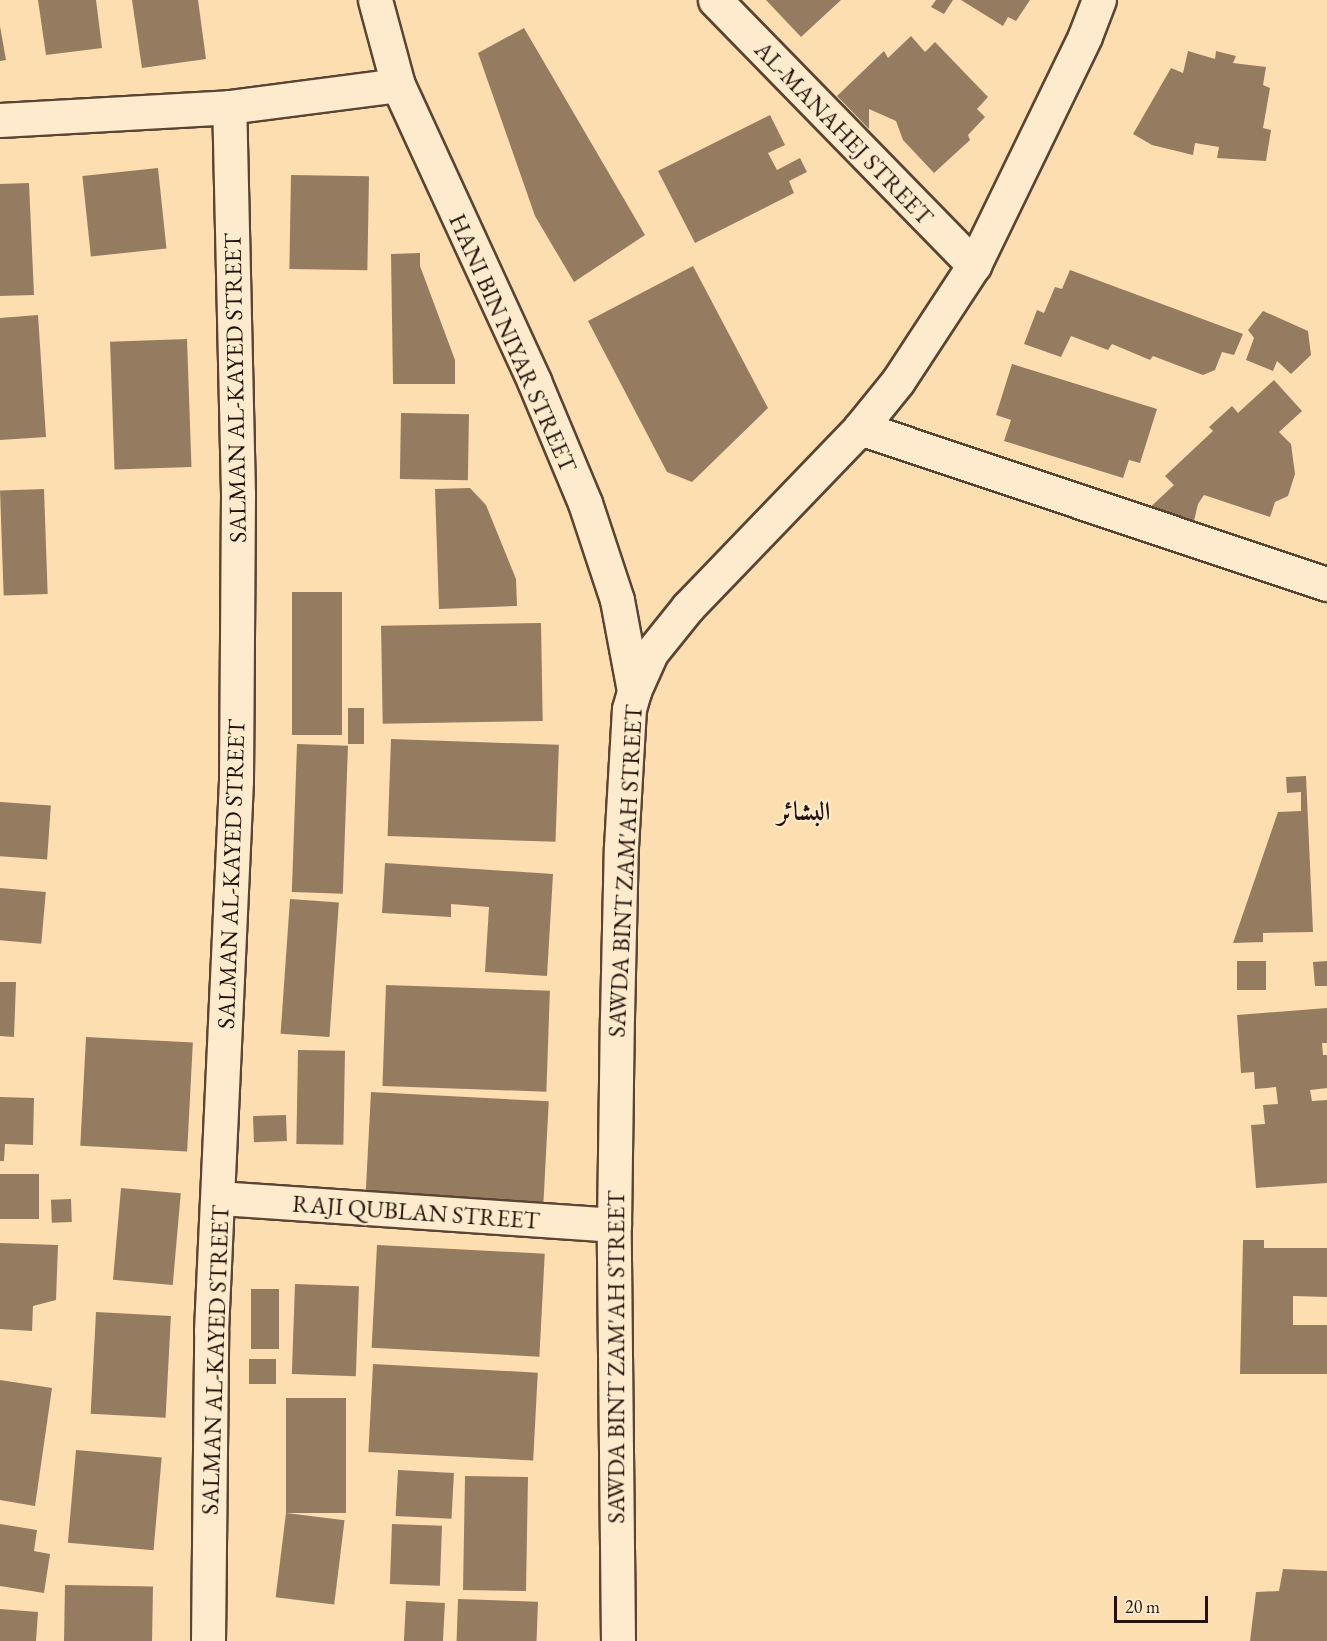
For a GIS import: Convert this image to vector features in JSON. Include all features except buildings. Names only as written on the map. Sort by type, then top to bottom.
[{"type":"street","name":"HANI BIN NIYAR STREET","points":[[375,0],[398,85],[534,381],[585,503],[617,600],[634,691]]},
{"type":"street","name":"AL-MANAHEJ STREET","points":[[715,0],[974,265]]},
{"type":"street","name":"SAWDA BINT ZAM'AH STREET","points":[[618,1641],[614,1225],[621,847],[629,710],[634,691],[651,653],[687,607],[860,428],[898,381],[974,265],[1085,36],[1099,0]]},
{"type":"street","points":[[0,120],[229,107],[398,85]]},
{"type":"street","name":"SALMAN AL-KAYED STREET","points":[[208,1641],[211,1331],[219,1198],[236,780],[238,494],[229,107]]},
{"type":"street","points":[[860,428],[1327,584]]},
{"type":"street","name":"RAJI QUBLAN STREET","points":[[219,1198],[614,1225]]},
{"type":"district","name":"البشائر","points":[[804,812]]}]
